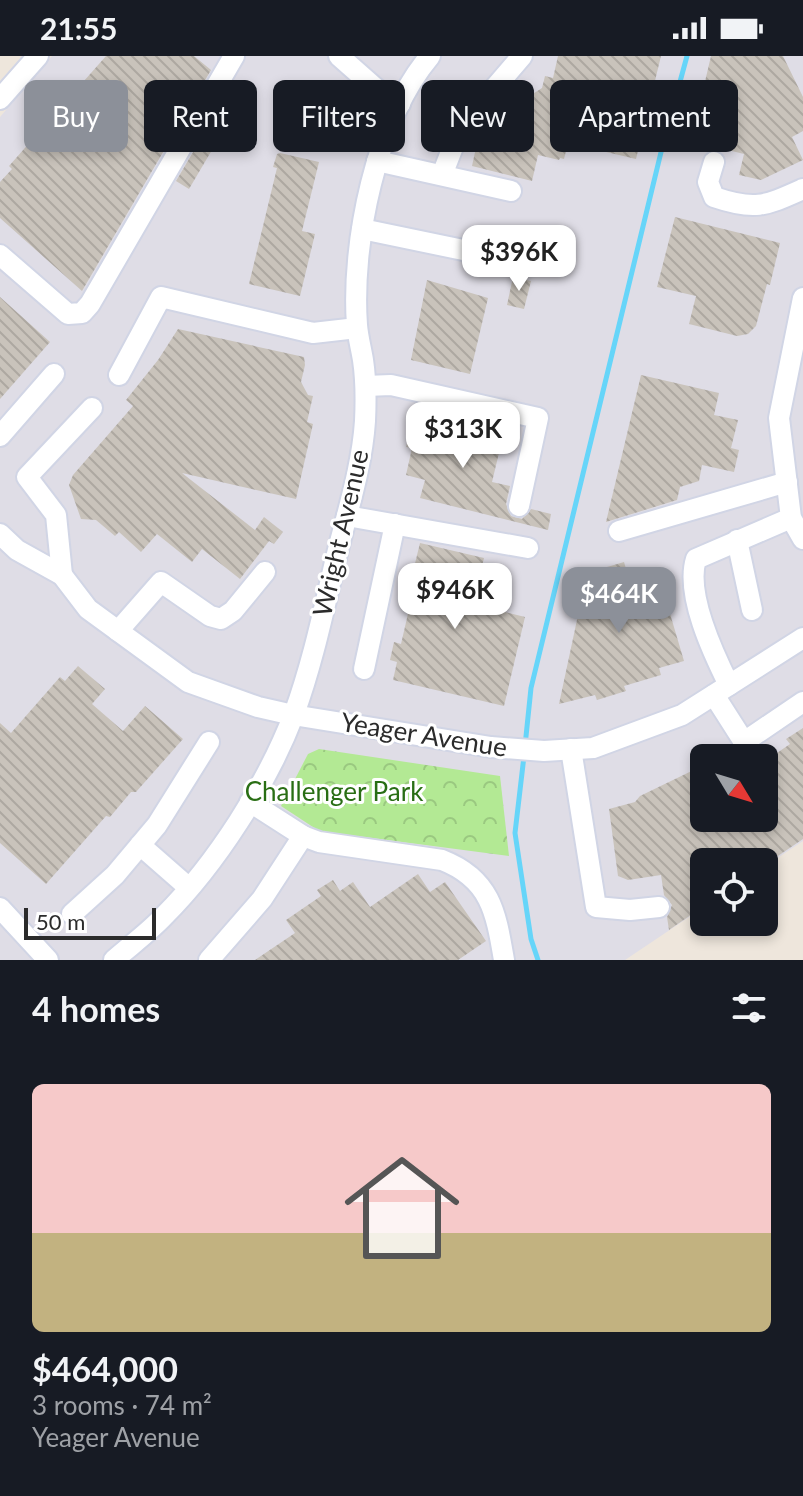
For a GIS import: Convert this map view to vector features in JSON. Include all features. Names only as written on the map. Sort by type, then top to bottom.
[{"type":"street","points":[[0,99],[38,56]]},
{"type":"street","points":[[3,257],[68,314],[82,313],[234,56]]},
{"type":"street","points":[[339,56],[366,80]]},
{"type":"street","name":"Wright Avenue","points":[[405,96],[430,56]]},
{"type":"street","points":[[442,175],[458,134],[467,120],[522,56]]},
{"type":"street","name":"Wright Avenue","points":[[114,960],[165,915],[213,857],[250,802],[293,715],[347,516],[365,423],[366,386],[357,328],[355,282],[362,229],[381,152]]},
{"type":"street","points":[[377,161],[511,191]]},
{"type":"street","points":[[714,162],[708,182],[714,197],[735,204],[766,205],[803,189]]},
{"type":"street","points":[[362,229],[497,257]]},
{"type":"street","points":[[119,375],[161,297],[313,333],[357,328]]},
{"type":"street","points":[[803,298],[779,418],[787,482],[803,539]]},
{"type":"street","points":[[0,436],[54,374]]},
{"type":"street","points":[[366,386],[391,385],[538,418],[519,506]]},
{"type":"street","points":[[62,575],[56,515],[27,477],[92,408]]},
{"type":"street","points":[[619,531],[787,482]]},
{"type":"street","points":[[794,511],[696,559],[691,575],[721,690],[744,742],[803,702]]},
{"type":"street","points":[[347,516],[528,548]]},
{"type":"street","points":[[364,669],[395,524]]},
{"type":"street","points":[[0,534],[17,550],[62,575]]},
{"type":"street","points":[[737,540],[752,610]]},
{"type":"street","points":[[118,631],[161,582],[210,616],[221,619],[233,611],[265,572]]},
{"type":"street","name":"Yeager Avenue","points":[[62,575],[88,609],[188,682],[258,707],[293,715],[503,748],[544,751],[593,748],[682,715],[803,638]]},
{"type":"street","points":[[72,914],[115,875],[157,825],[209,742]]},
{"type":"street","points":[[571,749],[596,907],[630,910],[659,907]]},
{"type":"street","points":[[250,802],[303,836],[319,842],[442,860],[454,865],[471,876],[494,909],[504,960]]},
{"type":"street","points":[[209,960],[262,899],[303,836]]},
{"type":"street","points":[[140,845],[188,887]]},
{"type":"street","points":[[0,908],[48,960]]},
{"type":"shaded area","points":[[52,56],[803,56],[803,841],[778,858],[778,848],[690,848],[690,916],[625,960],[0,960],[0,117],[24,89],[24,152],[128,152],[128,80],[32,80]]},
{"type":"green space","name":"Challenger Park","points":[[319,749],[500,776],[509,856],[319,831],[281,806],[308,754]]},
{"type":"building","points":[[106,56],[194,56],[211,70],[205,80],[144,80],[144,152],[163,152],[82,291],[0,218],[0,182],[24,149],[24,152],[128,152],[128,80],[85,80]]},
{"type":"building","points":[[558,56],[661,56],[655,80],[550,80],[550,152],[566,152],[564,159],[559,160],[538,155],[532,181],[472,166],[475,152],[534,152],[534,93],[542,88],[545,76],[553,78]]},
{"type":"building","points":[[711,56],[783,56],[803,97],[803,131],[792,137],[803,160],[761,180],[739,175],[744,154],[736,152],[738,80],[705,80]]},
{"type":"building","points":[[193,152],[211,152],[189,189],[176,181]]},
{"type":"building","points":[[606,152],[638,152],[636,159]]},
{"type":"building","points":[[280,153],[319,162],[302,231],[315,234],[300,296],[249,284],[277,168],[273,167]]},
{"type":"building","points":[[675,217],[780,243],[756,326],[748,334],[737,336],[689,324],[696,296],[657,287]]},
{"type":"building","points":[[513,277],[531,281],[524,309],[507,305]]},
{"type":"building","points":[[427,280],[488,298],[470,374],[411,360]]},
{"type":"building","points":[[0,297],[50,342],[0,399]]},
{"type":"building","points":[[178,329],[304,357],[301,382],[308,395],[313,396],[307,422],[313,424],[296,499],[182,473],[255,530],[264,517],[283,532],[274,544],[269,541],[240,579],[202,549],[192,562],[157,534],[141,552],[119,532],[115,536],[96,520],[81,519],[69,485],[73,475],[133,406],[126,400]]},
{"type":"building","points":[[641,375],[719,393],[714,415],[738,420],[731,448],[739,450],[734,472],[702,465],[699,481],[680,487],[677,500],[606,522]]},
{"type":"building","points":[[440,417],[504,432],[492,482],[510,486],[506,504],[511,516],[522,519],[531,509],[551,514],[548,530],[420,498],[425,480],[406,475],[412,448],[406,447],[412,424],[437,430]]},
{"type":"building","points":[[420,543],[484,558],[473,604],[525,617],[504,706],[393,680],[397,662],[390,660],[394,642],[401,644],[410,605],[405,604]]},
{"type":"building","points":[[624,562],[630,582],[658,573],[684,661],[659,668],[661,675],[624,686],[626,691],[597,700],[595,695],[559,704],[587,573]]},
{"type":"building","points":[[78,666],[105,689],[92,704],[123,731],[145,706],[183,739],[136,792],[131,792],[110,817],[106,816],[46,884],[0,843],[0,723],[11,733],[60,677],[65,681]]},
{"type":"building","points":[[803,728],[803,839],[778,856],[778,848],[690,848],[690,916],[669,930],[667,917],[672,905],[664,895],[661,875],[628,880],[618,876],[609,809],[635,802],[640,796],[690,772],[690,832],[778,832],[778,752],[790,744],[786,739]]},
{"type":"building","points":[[418,874],[430,892],[445,882],[486,941],[458,960],[255,960],[295,933],[286,920],[321,896],[317,890],[333,880],[340,891],[353,882],[370,907]]},
{"type":"waterway","points":[[525,746],[531,688],[687,56]]},
{"type":"waterway","points":[[524,756],[515,833],[531,939],[538,960]]}]
